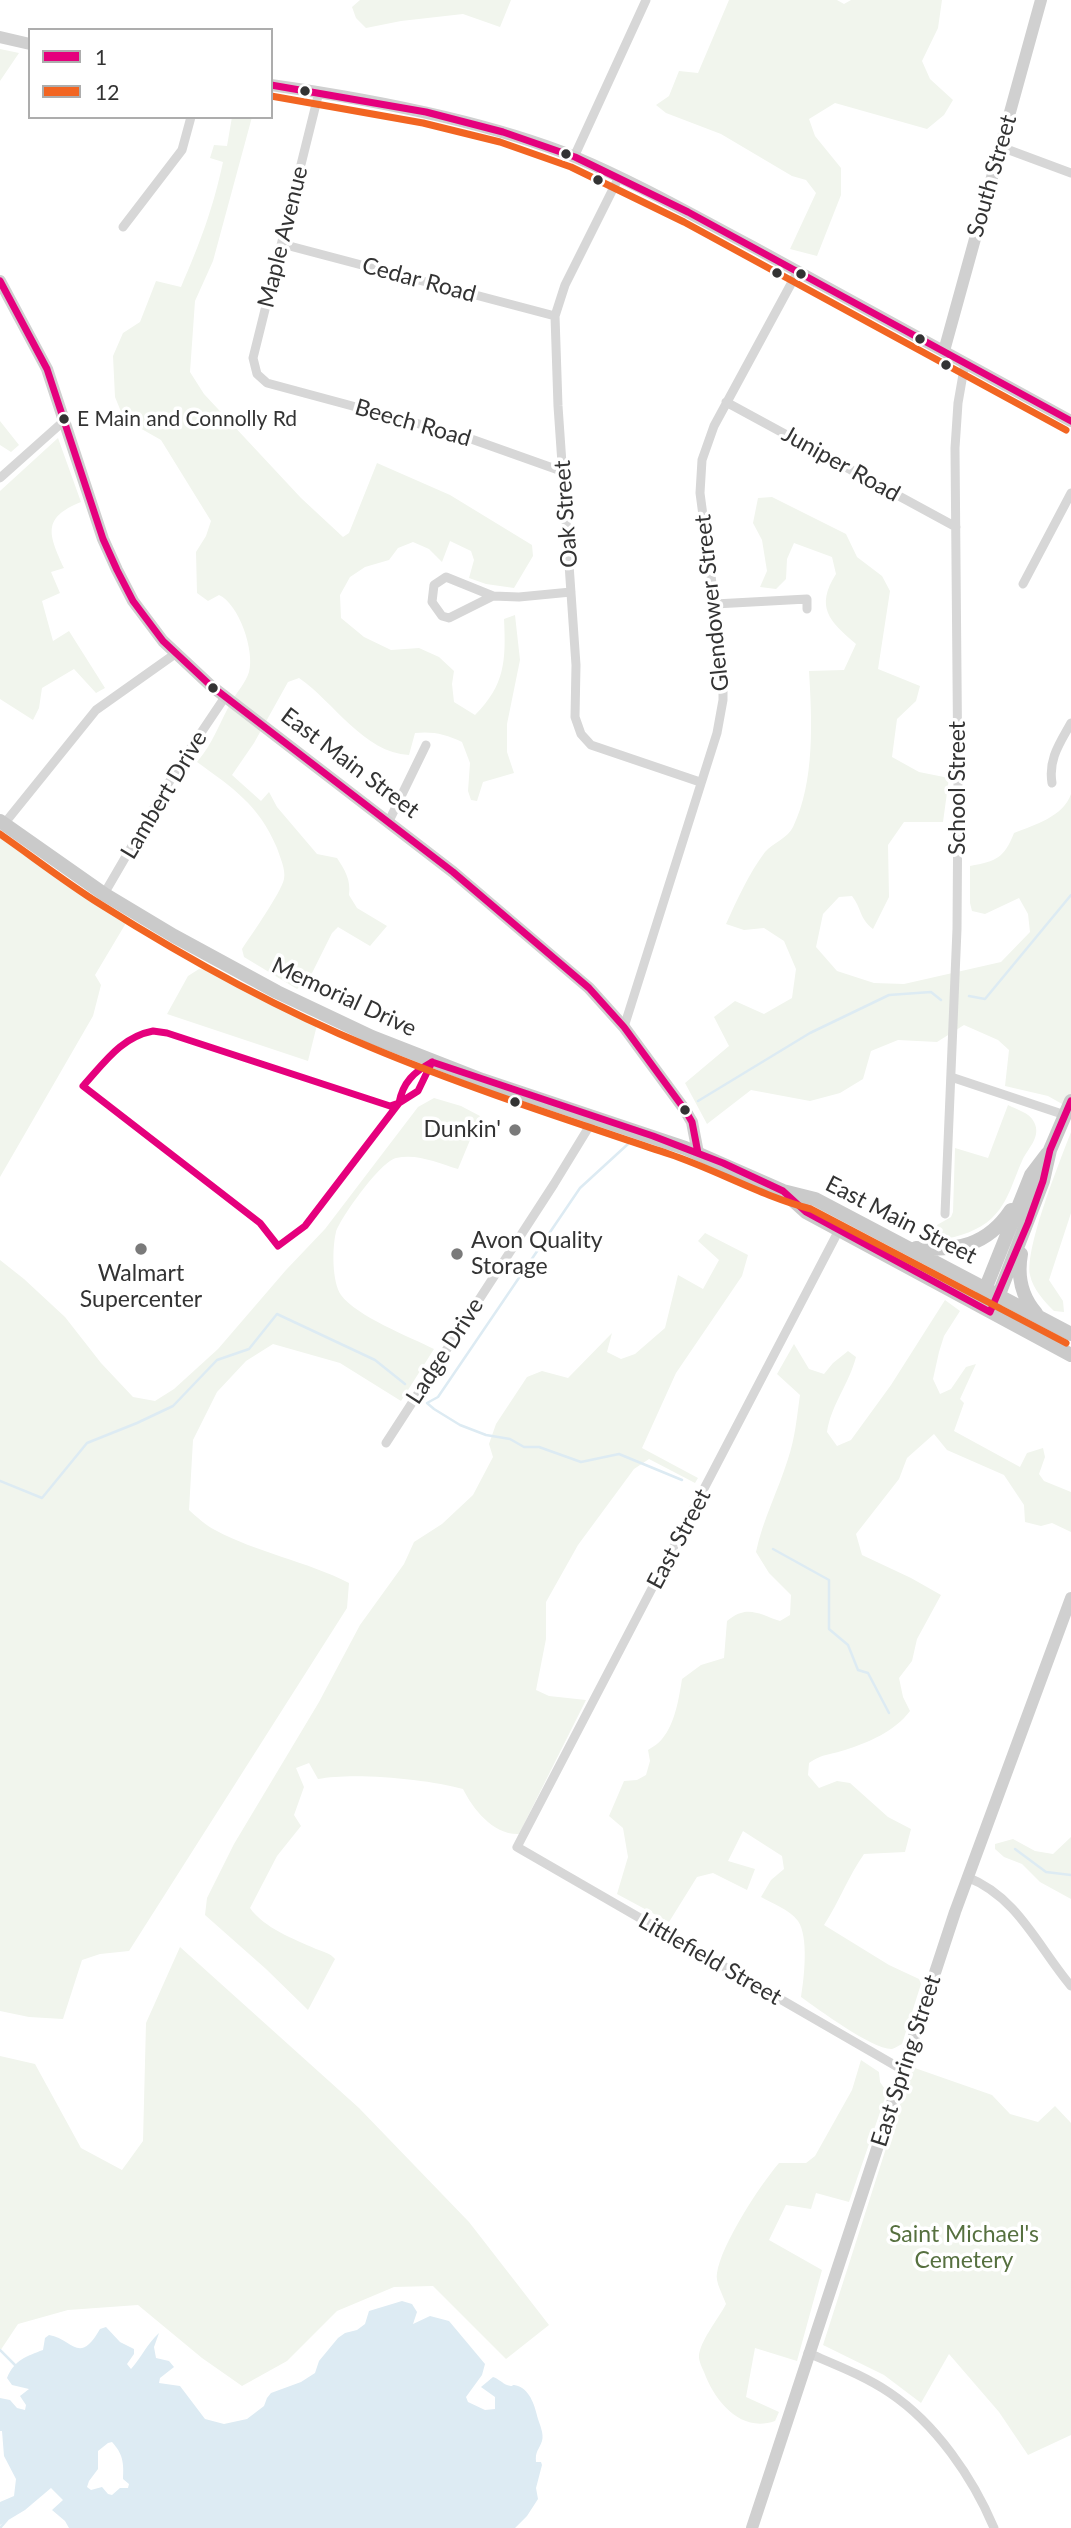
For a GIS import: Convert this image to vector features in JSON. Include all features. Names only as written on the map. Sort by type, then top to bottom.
[{"type":"main road","name":"South Street","points":[[944,351],[1041,0]]},
{"type":"main road","points":[[0,37],[28,44]]},
{"type":"main road","points":[[273,85],[384,104],[504,134],[574,157],[619,177],[798,271],[1071,422]]},
{"type":"main road","name":"East Main Street","points":[[0,281],[38,350],[65,420],[103,539],[117,570],[133,601],[175,654],[225,697],[464,881],[589,988],[624,1027],[692,1122],[698,1153],[783,1191],[815,1199],[1071,1334]]},
{"type":"main road","name":"Memorial Drive","points":[[2,822],[104,894],[233,969],[372,1037],[472,1076],[698,1153]]},
{"type":"main road","points":[[984,1309],[1028,1223],[1043,1181],[1050,1150],[1071,1101]]},
{"type":"main road","points":[[909,1247],[952,1249],[986,1236],[1006,1217],[1031,1175],[1050,1150]]},
{"type":"main road","points":[[993,1293],[1031,1175]]},
{"type":"main road","name":"East Main Street","points":[[783,1191],[806,1212],[1071,1355]]},
{"type":"main road","points":[[1028,1223],[1020,1259],[1021,1285],[1027,1301],[1042,1320]]},
{"type":"main road","name":"East Spring Street","points":[[752,2528],[967,1877],[1071,1598]]},
{"type":"street","points":[[574,157],[646,0]]},
{"type":"street","name":"Maple Avenue","points":[[261,380],[254,368],[253,358],[319,92]]},
{"type":"street","points":[[123,227],[182,150],[190,119]]},
{"type":"street","points":[[1001,147],[1071,173]]},
{"type":"street","name":"Oak Street","points":[[619,177],[565,285],[555,316],[558,405],[576,665],[575,717],[581,734],[591,745],[701,782]]},
{"type":"street","name":"Cedar Road","points":[[282,244],[555,316]]},
{"type":"street","name":"Glendower Street","points":[[624,1027],[717,733],[723,699],[723,666],[700,493],[700,476],[707,443],[726,402],[798,271]]},
{"type":"street","name":"School Street","points":[[945,1214],[956,995],[956,428],[965,363]]},
{"type":"street","name":"Beech Road","points":[[261,380],[460,435],[564,472]]},
{"type":"street","name":"Juniper Road","points":[[726,402],[956,527]]},
{"type":"street","points":[[0,478],[65,420]]},
{"type":"street","points":[[1023,583],[1071,494]]},
{"type":"street","points":[[493,596],[449,618],[442,616],[432,602],[435,585],[446,577],[493,596],[519,597],[571,592]]},
{"type":"street","points":[[715,604],[807,599],[807,609]]},
{"type":"street","points":[[2,822],[96,710],[175,654]]},
{"type":"street","name":"Lambert Drive","points":[[104,894],[178,766],[225,697]]},
{"type":"street","points":[[1052,783],[1050,769],[1053,757],[1071,723]]},
{"type":"street","points":[[389,821],[426,745]]},
{"type":"street","points":[[951,1077],[1065,1115]]},
{"type":"street","name":"Ladge Drive","points":[[386,1443],[595,1117]]},
{"type":"street","name":"East Street","points":[[517,1847],[839,1230]]},
{"type":"street","name":"Littlefield Street","points":[[517,1847],[903,2070]]},
{"type":"street","points":[[967,1877],[993,1890],[1013,1908],[1071,1986]]},
{"type":"street","points":[[808,2353],[875,2384],[915,2413],[963,2472],[993,2528]]},
{"type":"green space","points":[[360,0],[511,0],[500,27],[463,14],[366,28],[356,18],[352,7]]},
{"type":"green space","points":[[729,0],[837,0],[844,4],[851,0],[942,0],[938,28],[922,61],[930,79],[953,100],[944,115],[927,129],[835,103],[809,119],[815,136],[841,168],[841,195],[817,256],[790,249],[816,193],[806,180],[792,176],[721,134],[666,113],[656,105],[669,96],[679,71],[698,73]]},
{"type":"green space","points":[[0,49],[19,53],[0,81]]},
{"type":"green space","points":[[232,119],[251,119],[213,261],[195,301],[190,372],[204,394],[301,498],[343,537],[349,533],[377,463],[450,495],[532,545],[533,556],[514,588],[486,584],[469,578],[474,560],[471,551],[450,541],[442,562],[429,549],[413,542],[398,548],[389,560],[365,567],[350,577],[340,595],[341,618],[364,637],[391,650],[419,648],[439,657],[454,671],[454,702],[475,715],[498,683],[504,660],[504,619],[515,615],[520,660],[507,724],[507,752],[514,773],[483,782],[477,801],[471,800],[468,791],[470,763],[462,742],[439,734],[415,733],[409,755],[393,752],[378,746],[350,725],[299,678],[288,682],[254,743],[232,775],[261,801],[269,792],[277,807],[317,854],[337,858],[347,875],[349,895],[357,908],[387,926],[370,946],[338,927],[332,933],[309,979],[297,989],[244,957],[242,949],[282,885],[284,875],[277,848],[262,820],[244,799],[197,762],[246,679],[250,663],[244,629],[233,608],[219,595],[208,601],[197,593],[196,552],[211,521],[161,440],[124,419],[115,397],[113,356],[123,333],[140,322],[156,281],[181,287],[200,241],[223,162],[210,158],[214,145],[227,146]]},
{"type":"green space","points":[[0,421],[19,445],[11,452],[0,445]]},
{"type":"green space","points":[[58,438],[81,502],[59,514],[54,521],[52,537],[64,568],[51,572],[60,593],[42,601],[53,641],[69,631],[105,688],[96,693],[74,669],[42,688],[39,708],[33,720],[0,699],[0,491]]},
{"type":"green space","points":[[772,497],[846,534],[857,557],[882,576],[890,591],[878,669],[920,686],[916,701],[897,719],[892,757],[919,772],[949,778],[943,822],[904,822],[888,845],[889,897],[873,929],[865,921],[852,896],[839,897],[823,914],[816,947],[837,971],[874,983],[904,984],[1001,962],[1030,932],[1028,914],[1019,898],[985,914],[972,911],[970,866],[998,857],[1007,848],[1014,833],[1055,814],[1062,809],[1071,794],[1071,1109],[1048,1096],[1005,1086],[1009,1050],[998,1040],[964,1025],[937,1042],[898,1040],[871,1051],[863,1079],[840,1093],[810,1101],[751,1090],[707,1124],[685,1083],[729,1046],[714,1017],[735,1001],[764,1014],[792,998],[796,969],[784,941],[764,928],[744,930],[726,924],[759,860],[768,849],[791,831],[800,809],[809,771],[809,671],[844,670],[856,644],[828,613],[826,596],[836,574],[832,557],[794,543],[787,559],[786,579],[776,589],[760,587],[767,571],[762,540],[753,523],[758,498]]},
{"type":"green space","points":[[0,836],[126,923],[95,975],[101,985],[93,1016],[0,1177]]},
{"type":"green space","points":[[199,969],[213,971],[317,1025],[308,1061],[167,1014],[188,976]]},
{"type":"green space","points":[[434,1098],[461,1106],[480,1116],[458,1169],[412,1157],[389,1161],[353,1203],[339,1225],[333,1256],[338,1289],[348,1303],[371,1318],[434,1349],[401,1401],[340,1363],[273,1344],[246,1361],[217,1392],[193,1440],[189,1510],[208,1526],[231,1538],[349,1583],[347,1608],[129,1951],[100,1954],[82,1960],[63,2019],[29,2017],[0,2011],[0,1260],[65,1317],[101,1363],[133,1397],[155,1401],[174,1389],[218,1349],[325,1229],[418,1107]]},
{"type":"green space","points":[[1008,1105],[1029,1116],[1034,1122],[1036,1133],[1006,1199],[987,1223],[962,1235],[942,1240],[937,1225],[951,1217],[953,1212],[955,1148],[988,1158]]},
{"type":"green space","points":[[1071,1132],[1071,1213],[1049,1280],[1063,1301],[1064,1312],[1054,1311],[1039,1294],[1031,1280],[1030,1262],[1044,1204]]},
{"type":"green space","points":[[705,1233],[748,1255],[742,1276],[676,1373],[642,1448],[698,1478],[695,1483],[649,1459],[634,1469],[578,1545],[546,1602],[546,1639],[536,1690],[549,1696],[586,1700],[519,1834],[492,1825],[472,1805],[463,1789],[391,1778],[350,1776],[318,1779],[309,1763],[296,1768],[304,1787],[294,1815],[301,1826],[277,1856],[250,1908],[271,1927],[335,1959],[308,2010],[205,1915],[207,1898],[234,1844],[319,1702],[360,1625],[404,1564],[414,1542],[442,1524],[473,1495],[493,1457],[489,1444],[496,1424],[527,1377],[542,1371],[568,1378],[612,1333],[607,1352],[621,1359],[635,1354],[665,1328],[678,1275],[703,1289],[719,1260],[698,1241]]},
{"type":"green space","points":[[945,1300],[960,1311],[944,1336],[939,1352],[933,1379],[940,1394],[951,1389],[966,1367],[976,1364],[960,1399],[964,1403],[954,1431],[1020,1467],[1027,1453],[1043,1448],[1045,1457],[1039,1474],[1044,1481],[1071,1492],[1071,1532],[1052,1523],[1041,1526],[1025,1522],[1024,1505],[1004,1475],[947,1450],[934,1434],[907,1458],[899,1479],[856,1534],[862,1555],[941,1595],[917,1639],[912,1661],[899,1678],[903,1697],[910,1711],[896,1725],[880,1735],[809,1763],[808,1775],[819,1788],[837,1781],[850,1783],[888,1817],[911,1829],[905,1852],[864,1854],[824,1925],[889,1965],[919,1979],[921,1984],[902,2044],[892,2049],[883,2048],[859,2036],[801,1997],[805,1958],[801,1928],[790,1913],[761,1897],[771,1880],[784,1869],[782,1856],[743,1831],[728,1861],[755,1869],[747,1890],[713,1873],[697,1877],[669,1922],[617,1894],[628,1857],[623,1828],[609,1816],[624,1781],[637,1780],[646,1775],[650,1761],[648,1750],[661,1740],[670,1726],[682,1679],[701,1665],[724,1658],[727,1621],[747,1612],[759,1613],[780,1621],[790,1615],[791,1595],[769,1573],[756,1552],[794,1435],[800,1395],[777,1374],[794,1344],[809,1369],[824,1374],[848,1351],[856,1357],[829,1422],[827,1432],[837,1446],[851,1440],[891,1385]]},
{"type":"green space","points":[[1071,1837],[1071,1899],[1040,1882],[1022,1864],[1004,1857],[995,1849],[995,1844],[1013,1839],[1035,1851],[1053,1854]]},
{"type":"green space","points":[[180,1947],[359,2108],[469,2222],[549,2325],[506,2359],[433,2286],[394,2287],[337,2311],[287,2361],[242,2386],[202,2358],[138,2305],[68,2310],[18,2324],[0,2351],[0,2056],[35,2064],[81,2148],[122,2170],[143,2141],[146,2023]]},
{"type":"green space","points":[[861,2060],[879,2072],[880,2082],[887,2092],[849,2202],[816,2193],[811,2209],[786,2205],[769,2240],[822,2270],[797,2361],[755,2348],[746,2397],[779,2412],[775,2421],[751,2423],[740,2419],[722,2404],[699,2359],[702,2344],[726,2304],[717,2280],[720,2261],[742,2216],[779,2163],[806,2163],[815,2156],[852,2090]]},
{"type":"green space","name":"Saint Michael's Cemetery","points":[[912,2067],[992,2095],[1010,2114],[1038,2122],[1055,2106],[1071,2123],[1071,2435],[1028,2455],[999,2412],[949,2354],[921,2403],[884,2375],[823,2345]]},
{"type":"shaded area","points":[[402,2301],[412,2304],[417,2312],[413,2324],[430,2316],[449,2321],[485,2364],[482,2375],[466,2397],[468,2402],[485,2410],[495,2409],[495,2397],[481,2387],[493,2377],[507,2385],[522,2388],[529,2395],[542,2433],[536,2462],[541,2462],[542,2465],[536,2488],[538,2499],[515,2528],[69,2528],[52,2510],[63,2500],[51,2488],[25,2510],[0,2525],[0,2502],[14,2496],[16,2479],[4,2456],[0,2431],[0,2398],[10,2400],[17,2408],[25,2410],[26,2405],[20,2396],[29,2389],[12,2385],[7,2378],[17,2363],[43,2350],[45,2338],[49,2335],[81,2348],[93,2340],[100,2329],[106,2327],[120,2342],[134,2349],[134,2354],[127,2364],[131,2369],[159,2333],[154,2347],[156,2358],[169,2361],[174,2367],[160,2378],[159,2383],[180,2386],[205,2419],[224,2424],[247,2419],[264,2406],[271,2393],[301,2382],[315,2373],[319,2361],[338,2338],[365,2324],[369,2311]],"holes":[[[112,2442],[122,2459],[123,2479],[129,2484],[128,2488],[120,2488],[112,2495],[102,2487],[91,2490],[87,2487],[98,2469],[98,2451]]]},
{"type":"waterway","points":[[969,996],[985,999],[1071,895]]},
{"type":"waterway","points":[[698,1101],[810,1033],[889,995],[931,992],[941,1000]]},
{"type":"waterway","points":[[628,1144],[580,1188],[438,1397],[427,1403],[460,1425],[486,1435],[510,1439],[524,1447],[539,1447],[581,1462],[619,1454],[682,1480]]},
{"type":"waterway","points":[[0,1481],[42,1498],[87,1443],[173,1406],[217,1360],[249,1349],[277,1314],[375,1360],[405,1384]]},
{"type":"waterway","points":[[773,1549],[829,1580],[829,1629],[848,1645],[858,1670],[868,1673],[889,1713]]},
{"type":"waterway","points":[[1015,1849],[1046,1872],[1071,1875]]},
{"type":"waterway","points":[[0,2350],[15,2365]]},
{"type":"waterway","points":[[0,2528],[7,2520]]},
{"type":"transit line","name":"1","points":[[273,85],[426,112],[503,132],[575,157],[688,212],[1071,421]]},
{"type":"transit line","name":"12","points":[[273,96],[423,123],[500,142],[571,167],[684,222],[1066,430]]},
{"type":"transit line","name":"1","points":[[0,281],[47,369],[103,539],[117,570],[133,601],[163,641],[210,685],[453,872],[589,988],[624,1027],[685,1110],[692,1122],[698,1153]]},
{"type":"transit line","name":"12","points":[[0,834],[74,887],[132,924],[198,963],[301,1016],[444,1076],[687,1160],[774,1197],[811,1209],[1066,1343]]},
{"type":"transit line","name":"1","points":[[153,1031],[167,1033],[390,1106],[399,1103],[305,1226],[278,1246],[260,1223],[83,1086],[122,1045],[153,1031]]},
{"type":"transit line","name":"1","points":[[432,1062],[418,1091],[399,1103],[410,1078],[432,1062]]},
{"type":"transit line","name":"1","points":[[432,1062],[653,1136],[723,1163],[783,1191],[806,1212],[990,1312],[1028,1223],[1043,1181],[1050,1150],[1071,1101]]},
{"type":"place","name":"E Main and Connolly Rd","points":[[64,419]]},
{"type":"place","name":"Dunkin'","points":[[515,1130]]},
{"type":"place","name":"Walmart Supercenter","points":[[141,1249]]},
{"type":"place","name":"Avon Quality Storage","points":[[457,1254]]}]
